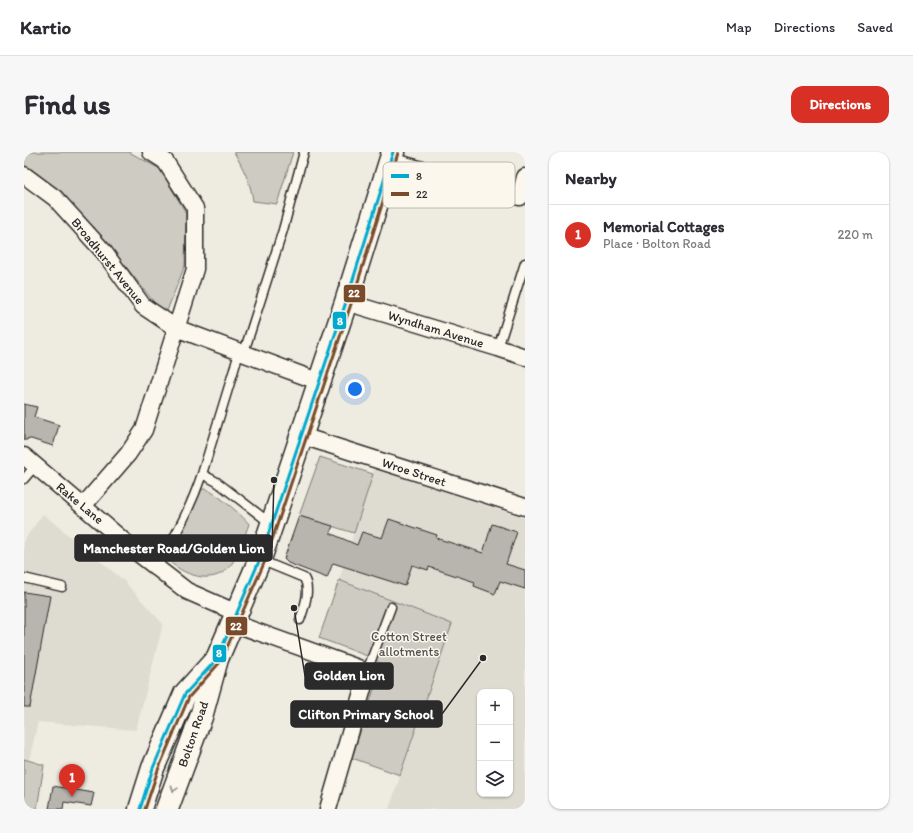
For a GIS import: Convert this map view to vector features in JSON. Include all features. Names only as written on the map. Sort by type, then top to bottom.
[{"type":"main road","name":"Bolton Road","points":[[167,809],[201,717],[217,659],[260,560],[320,382],[383,183]]},
{"type":"main road","name":"Bolton Road","points":[[140,809],[153,768],[185,694],[217,659]]},
{"type":"street","points":[[83,506],[128,454],[144,430],[195,269],[195,208],[165,161],[152,152]]},
{"type":"street","points":[[391,157],[406,162]]},
{"type":"street","name":"Broadhurst Avenue","points":[[24,175],[55,198],[104,252],[143,306],[176,328],[242,351],[320,382]]},
{"type":"street","points":[[522,201],[525,177]]},
{"type":"street","name":"Wyndham Avenue","points":[[346,302],[525,357]]},
{"type":"street","name":"Wroe Street","points":[[302,436],[525,507]]},
{"type":"street","name":"Rake Lane","points":[[29,461],[156,568],[187,590],[235,618],[358,668],[364,673]]},
{"type":"street","points":[[328,809],[366,678],[364,673]]},
{"type":"lane","points":[[156,568],[181,525],[198,487],[282,230],[304,152]]},
{"type":"lane","points":[[498,348],[525,263]]},
{"type":"lane","points":[[24,479],[29,461]]},
{"type":"lane","points":[[202,474],[217,482],[272,524]]},
{"type":"lane","points":[[260,560],[304,578],[307,584],[304,607],[300,620]]},
{"type":"lane","points":[[24,578],[62,587]]},
{"type":"lane","points":[[364,673],[370,663],[391,608]]},
{"type":"shaded area","points":[[374,469],[525,518],[525,809],[389,809],[452,624],[339,580]]},
{"type":"shaded area","points":[[43,514],[123,580],[163,624],[136,730],[38,722],[29,760],[24,759],[24,540]]},
{"type":"green space","points":[[24,152],[129,152],[160,169],[186,213],[185,265],[165,316],[111,248],[24,169]]},
{"type":"green space","points":[[234,152],[293,152],[277,204],[253,201],[248,182]]},
{"type":"green space","points":[[320,457],[373,474],[354,533],[299,516]]},
{"type":"green space","points":[[204,489],[214,493],[234,509],[249,524],[239,552],[229,568],[213,577],[193,575],[180,569],[169,561],[169,557],[200,490]]},
{"type":"green space","name":"Cotton Street allotments","points":[[339,580],[452,624],[400,775],[352,758],[382,664],[370,657],[319,638]]},
{"type":"green space","points":[[24,759],[44,765],[37,809],[24,809]]},
{"type":"building","points":[[24,404],[37,407],[34,417],[59,425],[53,446],[28,438],[27,440],[24,440]]},
{"type":"building","points":[[299,516],[333,526],[330,533],[357,545],[362,532],[382,538],[389,519],[437,535],[436,538],[483,553],[492,524],[517,532],[506,564],[525,570],[525,589],[500,581],[495,594],[474,586],[475,582],[429,567],[428,570],[412,565],[405,586],[333,563],[327,578],[288,563],[284,559]]},
{"type":"building","points":[[24,592],[50,596],[30,707],[24,707]]},
{"type":"building","points":[[53,786],[94,793],[91,806],[64,802],[63,809],[49,809]]},
{"type":"transit line","name":"8","points":[[390,162],[393,152]]},
{"type":"transit line","name":"22","points":[[395,162],[398,153]]},
{"type":"transit line","name":"8","points":[[140,809],[153,768],[185,694],[217,659],[260,559],[346,302],[383,184]]},
{"type":"transit line","name":"22","points":[[145,809],[158,770],[189,697],[221,661],[265,561],[351,304],[383,201]]},
{"type":"place","name":"Manchester Road/Golden Lion","points":[[274,480]]},
{"type":"place","name":"Golden Lion","points":[[294,608]]},
{"type":"place","name":"Clifton Primary School","points":[[483,658]]},
{"type":"place","name":"Memorial Cottages","points":[[72,797]]}]
